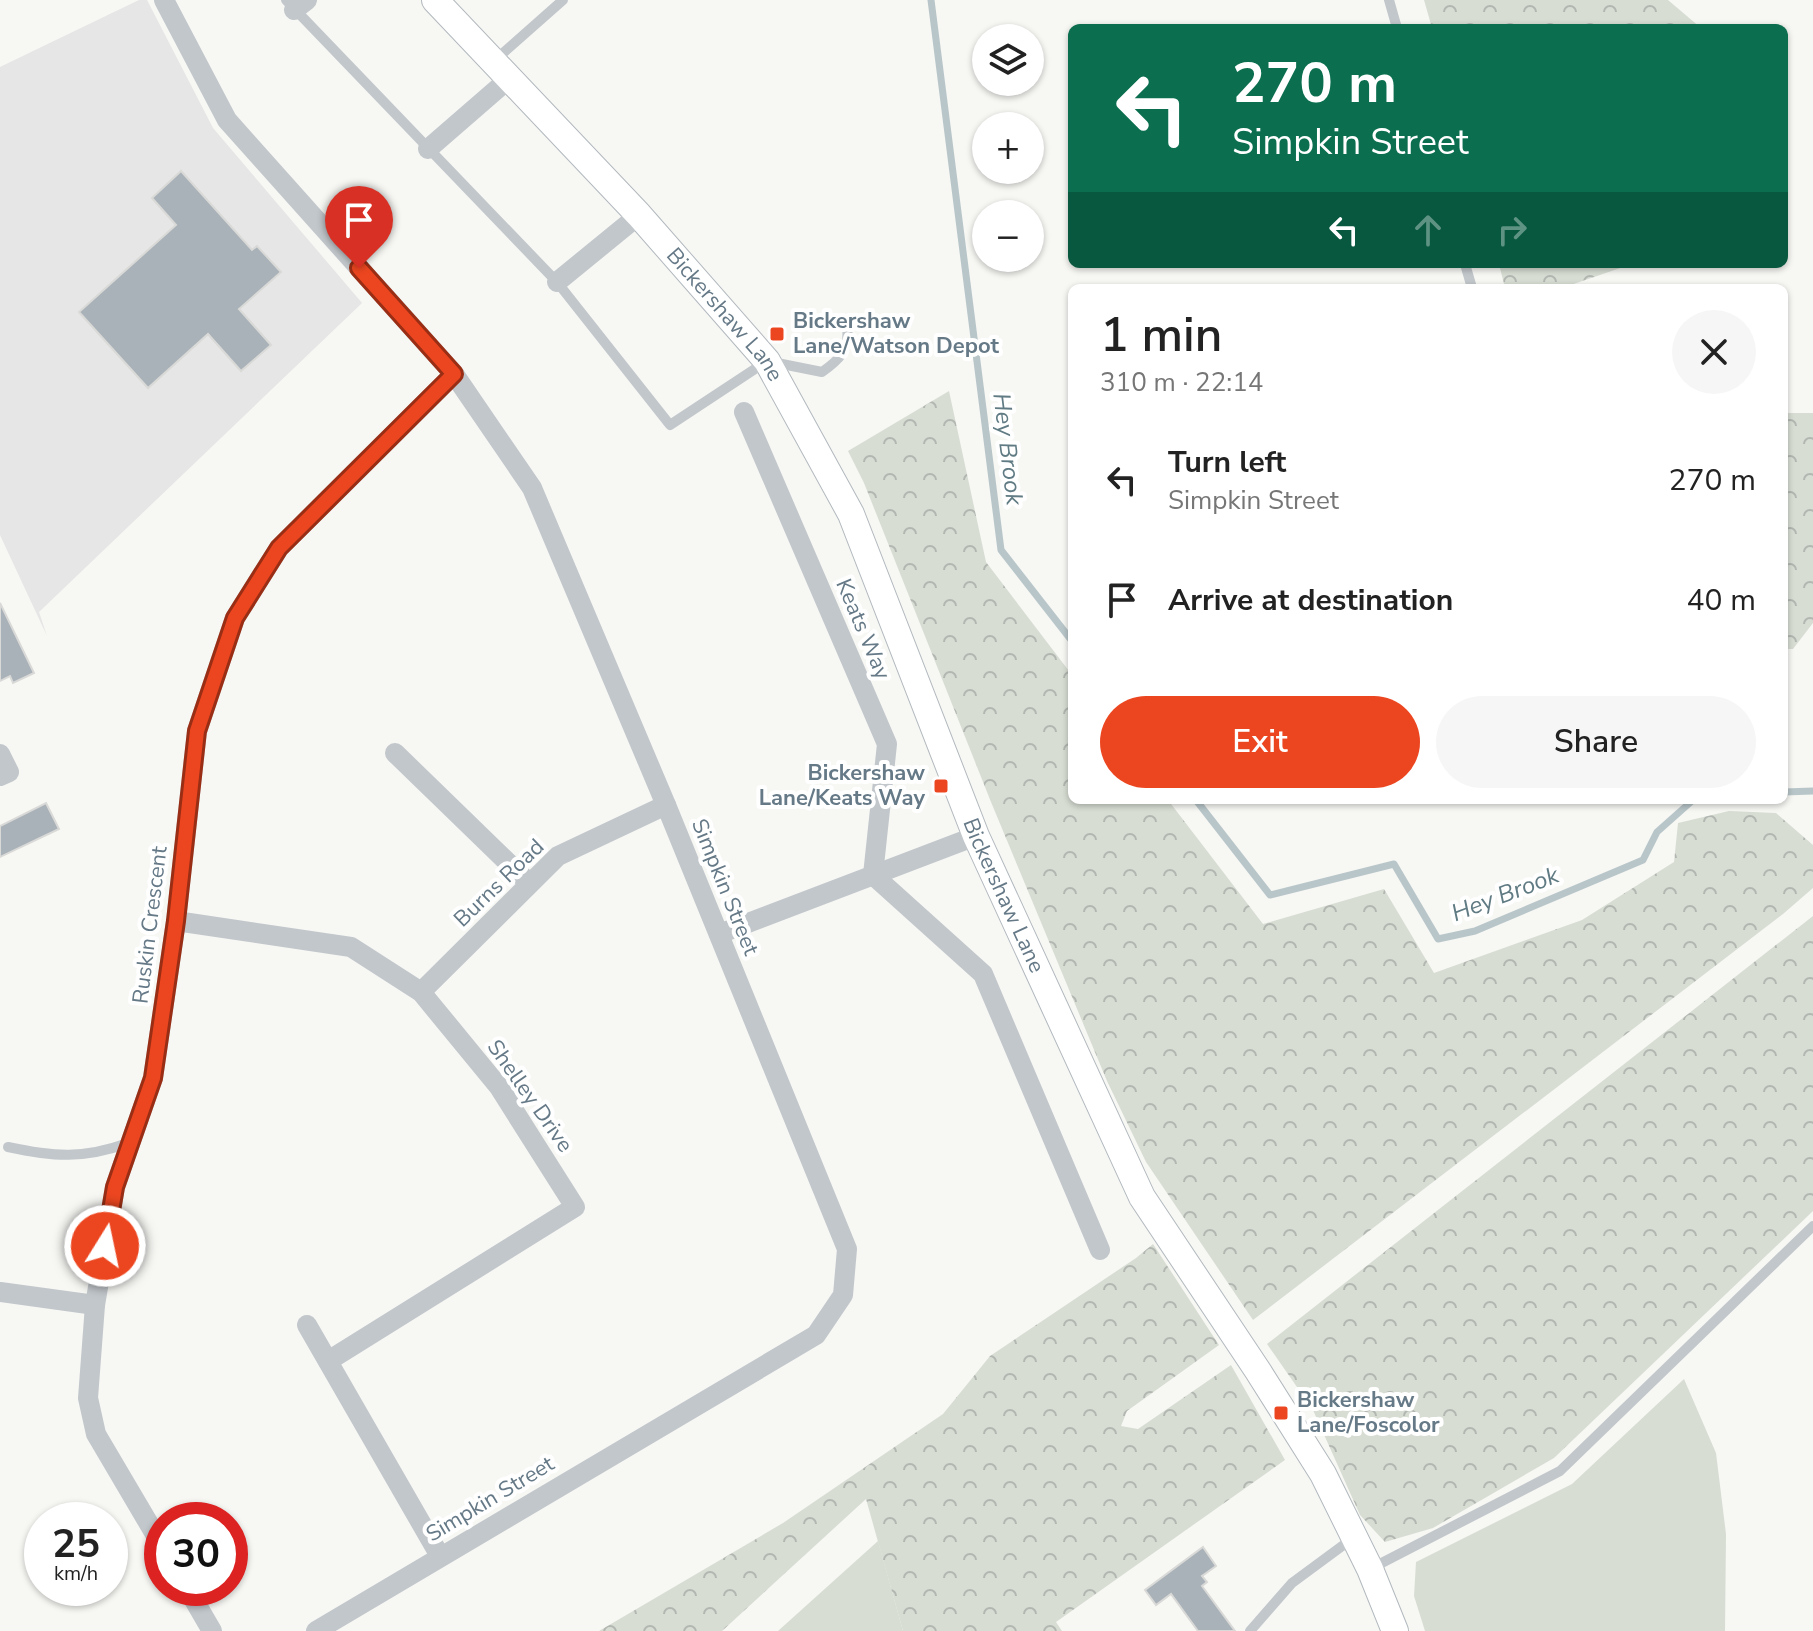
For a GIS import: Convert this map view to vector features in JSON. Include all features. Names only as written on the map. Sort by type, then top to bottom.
[{"type":"main road","name":"Bickershaw Lane","points":[[435,0],[639,215],[767,361],[851,514],[976,836],[1142,1197],[1323,1474],[1370,1569],[1395,1631]]},
{"type":"street","name":"Simpkin Street","points":[[164,0],[227,120],[454,374],[532,488],[666,805],[847,1249],[843,1295],[816,1335],[316,1631]]},
{"type":"street","points":[[428,149],[502,69]]},
{"type":"street","points":[[557,282],[639,215]]},
{"type":"street","name":"Ruskin Crescent","points":[[144,1515],[96,1434],[88,1398],[95,1305],[115,1187],[153,1078],[176,921],[197,731],[235,618],[279,548],[454,374]]},
{"type":"street","name":"Keats Way","points":[[744,412],[887,744],[873,875]]},
{"type":"street","points":[[395,753],[529,883]]},
{"type":"street","name":"Burns Road","points":[[421,992],[558,856],[666,805]]},
{"type":"street","points":[[719,934],[976,836]]},
{"type":"street","points":[[873,875],[983,974],[1100,1250]]},
{"type":"street","name":"Shelley Drive","points":[[176,921],[351,947],[421,992],[499,1087],[575,1207],[328,1361]]},
{"type":"street","points":[[0,1292],[95,1305]]},
{"type":"street","points":[[307,1325],[440,1556]]},
{"type":"street","points":[[197,1606],[212,1631]]},
{"type":"lane","points":[[502,69],[563,0]]},
{"type":"lane","points":[[1389,0],[1396,24]]},
{"type":"lane","points":[[296,3],[428,149],[557,282],[670,425],[767,361],[822,372],[840,359],[849,341],[847,327]]},
{"type":"lane","points":[[8,1147],[79,1156],[128,1143]]},
{"type":"lane","points":[[1370,1569],[1560,1471],[1813,1226]]},
{"type":"lane","points":[[1250,1631],[1292,1583],[1355,1537]]},
{"type":"shaded area","points":[[139,0],[147,0],[213,128],[362,303],[39,612],[47,636],[0,535],[0,67]]},
{"type":"green space","points":[[1424,0],[1668,0],[1696,24],[1431,24]]},
{"type":"green space","points":[[1500,268],[1620,268],[1574,284],[1504,284]]},
{"type":"green space","points":[[949,391],[986,562],[1068,670],[1068,804],[1171,804],[1263,924],[1384,889],[1434,973],[1582,920],[1674,862],[1678,823],[1729,811],[1776,813],[1813,845],[1813,888],[1253,1320],[1146,1162],[1107,1081],[991,802],[864,483],[848,451]]},
{"type":"green space","points":[[1788,413],[1813,413],[1813,623],[1793,649],[1788,649]]},
{"type":"green space","points":[[1813,916],[1813,1211],[1554,1458],[1433,1528],[1385,1542],[1360,1515],[1313,1410],[1267,1344]]},
{"type":"green space","points":[[1153,1244],[1219,1345],[1127,1411],[1121,1426],[1138,1429],[1231,1365],[1285,1460],[1056,1622],[1062,1631],[903,1631],[866,1499],[722,1631],[599,1631],[783,1523],[943,1414],[990,1356]]},
{"type":"green space","points":[[1684,1379],[1716,1453],[1726,1534],[1725,1631],[1425,1631],[1414,1596],[1416,1562],[1572,1484]]},
{"type":"green space","points":[[878,1541],[903,1631],[778,1631]]},
{"type":"building","points":[[181,171],[252,250],[257,246],[281,272],[239,309],[271,345],[241,371],[208,334],[148,388],[79,312],[176,225],[152,198]]},
{"type":"building","points":[[0,603],[34,673],[13,683],[10,676],[0,681]]},
{"type":"building","points":[[46,803],[59,829],[0,857],[0,826]]},
{"type":"building","points":[[1203,1547],[1216,1566],[1202,1576],[1207,1582],[1202,1586],[1235,1631],[1198,1631],[1171,1594],[1156,1605],[1145,1590]]},
{"type":"waterway","name":"Hey Brook","points":[[931,0],[1001,550],[1068,636]]},
{"type":"waterway","name":"Hey Brook","points":[[1788,792],[1813,791]]},
{"type":"waterway","name":"Hey Brook","points":[[1199,804],[1270,895],[1394,864],[1438,939],[1475,931],[1643,860],[1657,832],[1688,804]]},
{"type":"place","name":"Bickershaw Lane/Watson Depot","points":[[777,334]]},
{"type":"place","name":"Bickershaw Lane/Keats Way","points":[[941,786]]},
{"type":"place","name":"Bickershaw Lane/Foscolor","points":[[1281,1413]]},
{"type":"route","points":[[105,1246],[115,1187],[153,1078],[176,921],[197,731],[235,618],[279,548],[454,374],[359,268]]}]
